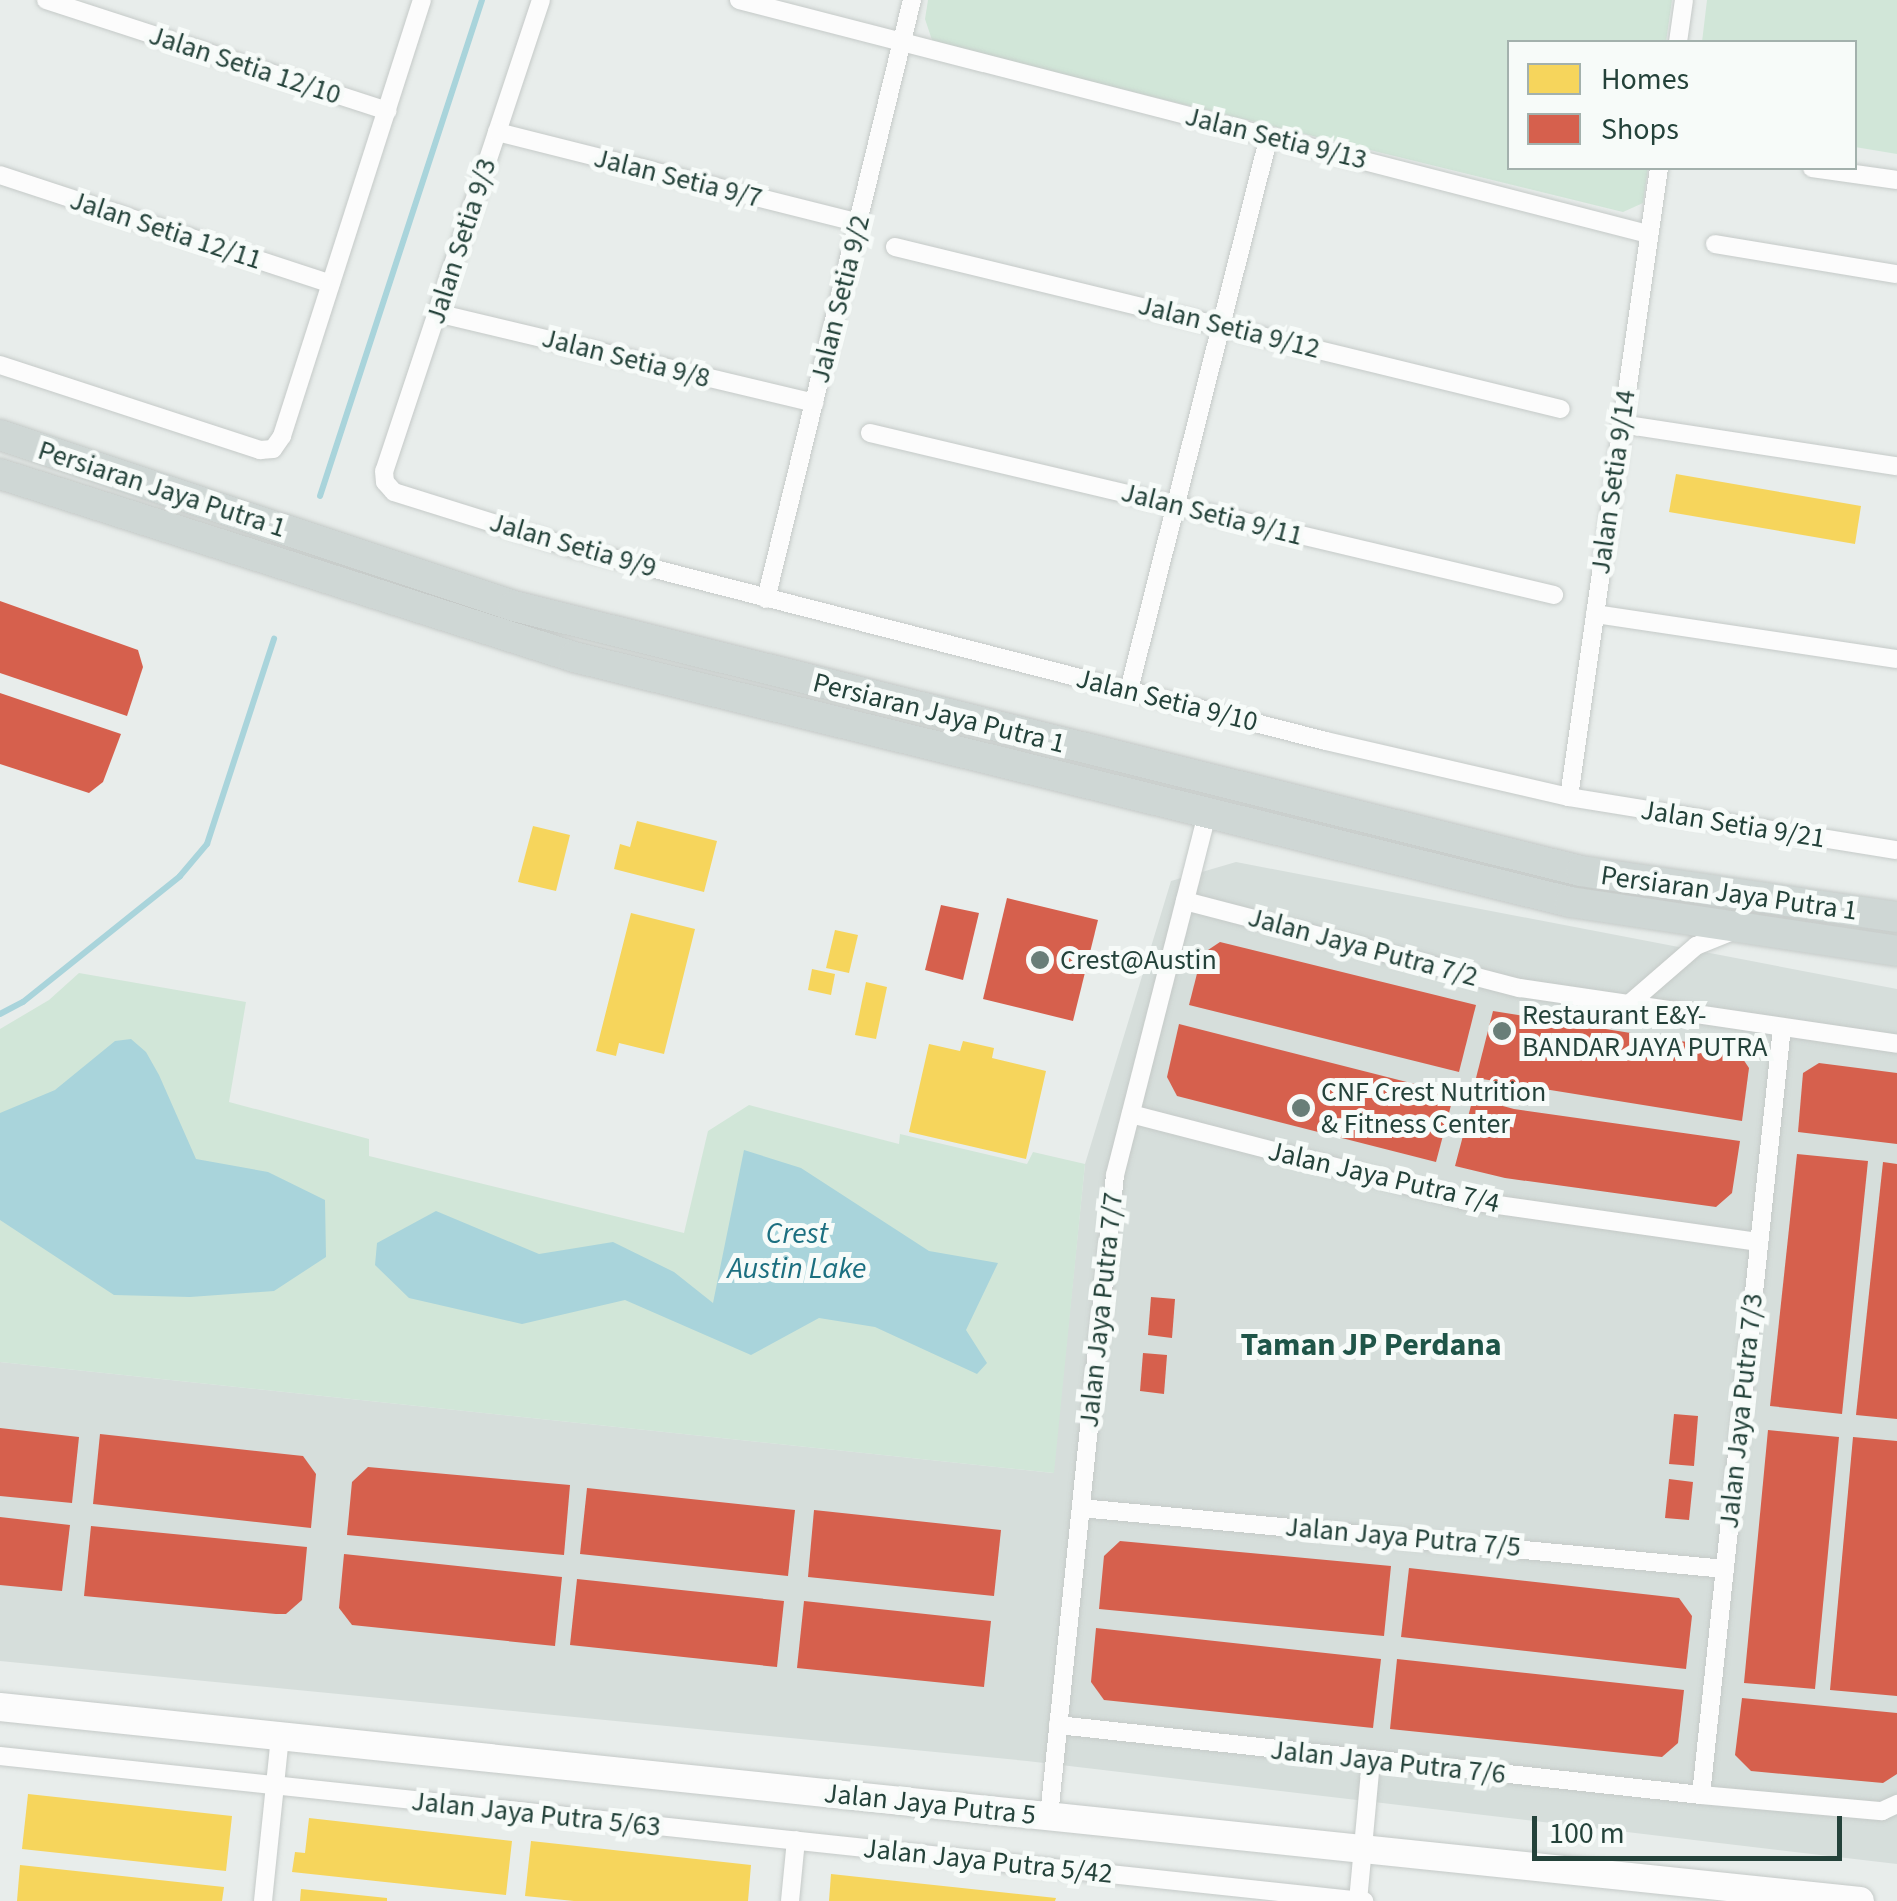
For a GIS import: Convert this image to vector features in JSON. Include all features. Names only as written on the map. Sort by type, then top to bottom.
[{"type":"main road","name":"Persiaran Jaya Putra 1","points":[[0,435],[514,606],[1581,871],[1897,918]]},
{"type":"main road","name":"Persiaran Jaya Putra 1","points":[[0,474],[527,645],[1570,902],[1897,952]]},
{"type":"street","name":"Jalan Setia 12/10","points":[[46,0],[387,112]]},
{"type":"street","points":[[0,366],[260,450],[274,449],[282,436],[422,0]]},
{"type":"street","name":"Jalan Setia 9/3","points":[[385,482],[384,471],[541,0]]},
{"type":"street","name":"Jalan Setia 9/13","points":[[740,0],[1648,234]]},
{"type":"street","name":"Jalan Setia 9/2","points":[[766,598],[912,0]]},
{"type":"street","points":[[1678,40],[1684,0]]},
{"type":"street","name":"Jalan Setia 9/7","points":[[497,132],[858,224]]},
{"type":"street","points":[[1128,690],[1269,136]]},
{"type":"street","name":"Jalan Setia 9/14","points":[[1569,798],[1660,170]]},
{"type":"street","points":[[1826,170],[1897,180]]},
{"type":"street","name":"Jalan Setia 12/11","points":[[0,176],[332,284]]},
{"type":"street","points":[[1715,244],[1897,274]]},
{"type":"street","name":"Jalan Setia 9/12","points":[[896,247],[1562,409]]},
{"type":"street","name":"Jalan Setia 9/8","points":[[437,312],[814,404]]},
{"type":"street","points":[[1622,424],[1897,466]]},
{"type":"street","name":"Jalan Setia 9/11","points":[[870,434],[1554,595]]},
{"type":"street","name":"Jalan Setia 9/9","points":[[385,482],[394,492],[572,548],[766,598]]},
{"type":"street","name":"Jalan Setia 9/10","points":[[766,598],[1569,798]]},
{"type":"street","points":[[1594,614],[1897,659]]},
{"type":"street","name":"Jalan Setia 9/21","points":[[1569,798],[1897,850]]},
{"type":"street","name":"Jalan Jaya Putra 7/7","points":[[1049,1816],[1116,1175],[1208,810]]},
{"type":"street","name":"Jalan Jaya Putra 7/2","points":[[1185,901],[1520,988],[1897,1044]]},
{"type":"street","points":[[1630,1004],[1696,946],[1740,928]]},
{"type":"street","name":"Jalan Jaya Putra 7/3","points":[[1702,1795],[1782,1027]]},
{"type":"street","name":"Jalan Jaya Putra 7/4","points":[[1131,1114],[1464,1200],[1759,1242]]},
{"type":"street","name":"Jalan Jaya Putra 7/5","points":[[1081,1508],[1725,1569]]},
{"type":"street","name":"Jalan Jaya Putra 5","points":[[0,1706],[1860,1901]]},
{"type":"street","name":"Jalan Jaya Putra 7/6","points":[[1058,1725],[1702,1795],[1882,1811],[1897,1804]]},
{"type":"street","points":[[263,1901],[280,1736]]},
{"type":"street","name":"Jalan Jaya Putra 5/63","points":[[0,1756],[796,1840]]},
{"type":"street","points":[[1360,1901],[1372,1760]]},
{"type":"street","points":[[790,1901],[796,1840]]},
{"type":"street","name":"Jalan Jaya Putra 5/42","points":[[796,1840],[1360,1901]]},
{"type":"shaded area","points":[[1236,862],[1897,989],[1897,1864],[1027,1761],[0,1661],[0,1362],[1053,1473],[1085,1164],[1171,881]]},
{"type":"green space","points":[[928,0],[1672,0],[1666,40],[1507,40],[1507,170],[1648,170],[1643,203],[1623,212],[933,43],[925,19]]},
{"type":"green space","points":[[1707,0],[1897,0],[1897,154],[1857,147],[1857,40],[1702,40]]},
{"type":"green space","points":[[79,973],[246,1002],[229,1102],[369,1139],[369,1156],[684,1233],[708,1131],[749,1105],[899,1144],[900,1134],[1027,1164],[1033,1152],[1085,1164],[1054,1473],[0,1362],[0,1029],[49,1000]]},
{"type":"water","points":[[131,1039],[146,1052],[159,1075],[196,1159],[268,1172],[325,1200],[326,1257],[274,1291],[190,1297],[114,1295],[0,1220],[0,1113],[55,1090],[115,1041]]},
{"type":"water","name":"Crest Austin Lake","points":[[744,1150],[801,1168],[929,1251],[998,1263],[966,1330],[987,1363],[977,1374],[875,1327],[819,1318],[751,1355],[625,1300],[522,1324],[409,1298],[375,1265],[377,1243],[436,1211],[539,1254],[613,1242],[674,1272],[713,1303]]},
{"type":"building: Homes","points":[[1676,474],[1861,506],[1855,544],[1669,512]]},
{"type":"building: Homes","points":[[637,821],[717,841],[704,892],[614,869],[620,844],[630,847]]},
{"type":"building: Homes","points":[[533,826],[570,835],[556,891],[518,882]]},
{"type":"building: Homes","points":[[631,913],[695,929],[664,1054],[619,1043],[616,1056],[596,1051]]},
{"type":"building: Homes","points":[[835,930],[858,935],[849,973],[826,968]]},
{"type":"building: Homes","points":[[812,969],[835,974],[831,995],[808,990]]},
{"type":"building: Homes","points":[[866,982],[887,987],[876,1039],[855,1035]]},
{"type":"building: Homes","points":[[963,1041],[994,1048],[992,1058],[1046,1071],[1026,1159],[909,1132],[929,1044],[960,1051]]},
{"type":"building: Homes","points":[[28,1794],[232,1816],[226,1871],[22,1849]]},
{"type":"building: Homes","points":[[309,1818],[512,1841],[506,1895],[292,1872],[295,1852],[305,1853]]},
{"type":"building: Homes","points":[[531,1841],[751,1865],[748,1901],[574,1901],[525,1896]]},
{"type":"building: Homes","points":[[20,1865],[224,1887],[222,1901],[17,1901]]},
{"type":"building: Homes","points":[[831,1874],[1056,1898],[829,1901]]},
{"type":"building: Homes","points":[[301,1889],[387,1898],[387,1901],[300,1901]]},
{"type":"building: Shops","points":[[0,601],[138,650],[143,667],[127,716],[0,673]]},
{"type":"building: Shops","points":[[0,693],[121,734],[103,782],[89,793],[0,764]]},
{"type":"building: Shops","name":"Crest@Austin","points":[[1007,898],[1098,920],[1073,1021],[983,999]]},
{"type":"building: Shops","points":[[941,905],[979,913],[963,980],[925,970]]},
{"type":"building: Shops","points":[[1220,942],[1476,1005],[1459,1072],[1189,1005],[1202,954]]},
{"type":"building: Shops","points":[[1493,1011],[1737,1050],[1749,1068],[1742,1121],[1476,1078]]},
{"type":"building: Shops","points":[[1179,1024],[1454,1094],[1436,1162],[1177,1096],[1167,1077]]},
{"type":"building: Shops","points":[[1819,1063],[1897,1073],[1897,1144],[1798,1132],[1803,1073]]},
{"type":"building: Shops","points":[[1473,1098],[1514,1109],[1740,1141],[1732,1193],[1716,1207],[1505,1178],[1455,1166]]},
{"type":"building: Shops","points":[[1797,1154],[1868,1161],[1842,1414],[1770,1406]]},
{"type":"building: Shops","points":[[1883,1162],[1897,1164],[1897,1419],[1856,1415]]},
{"type":"building: Shops","points":[[1151,1297],[1175,1299],[1172,1338],[1148,1335]]},
{"type":"building: Shops","points":[[1143,1353],[1167,1355],[1164,1394],[1140,1391]]},
{"type":"building: Shops","points":[[1674,1414],[1698,1416],[1694,1466],[1669,1464]]},
{"type":"building: Shops","points":[[0,1428],[79,1437],[72,1503],[0,1496]]},
{"type":"building: Shops","points":[[1768,1430],[1839,1437],[1815,1689],[1744,1683]]},
{"type":"building: Shops","points":[[100,1434],[303,1456],[316,1474],[311,1528],[93,1504]]},
{"type":"building: Shops","points":[[1853,1437],[1897,1441],[1897,1696],[1830,1690]]},
{"type":"building: Shops","points":[[368,1467],[570,1485],[564,1555],[347,1535],[352,1482]]},
{"type":"building: Shops","points":[[1669,1479],[1693,1482],[1689,1520],[1665,1518]]},
{"type":"building: Shops","points":[[587,1488],[795,1510],[788,1576],[580,1554]]},
{"type":"building: Shops","points":[[814,1510],[1001,1530],[994,1596],[808,1577]]},
{"type":"building: Shops","points":[[0,1517],[70,1525],[62,1591],[0,1585]]},
{"type":"building: Shops","points":[[91,1526],[307,1547],[302,1600],[286,1614],[276,1614],[84,1596]]},
{"type":"building: Shops","points":[[1120,1541],[1391,1566],[1384,1636],[1099,1609],[1104,1556]]},
{"type":"building: Shops","points":[[344,1554],[562,1577],[555,1646],[352,1625],[339,1608]]},
{"type":"building: Shops","points":[[1409,1568],[1679,1598],[1692,1616],[1686,1669],[1401,1637]]},
{"type":"building: Shops","points":[[577,1579],[784,1601],[777,1667],[570,1645]]},
{"type":"building: Shops","points":[[804,1601],[991,1621],[984,1687],[797,1668]]},
{"type":"building: Shops","points":[[1096,1628],[1381,1659],[1373,1728],[1104,1700],[1091,1682]]},
{"type":"building: Shops","points":[[1397,1659],[1684,1690],[1678,1743],[1662,1757],[1390,1729]]},
{"type":"building: Shops","points":[[1742,1698],[1897,1713],[1897,1774],[1883,1783],[1751,1771],[1735,1755]]},
{"type":"waterway","points":[[320,496],[482,0]]},
{"type":"waterway","points":[[0,1014],[23,1002],[180,876],[207,844],[274,639]]},
{"type":"place","name":"Crest@Austin","points":[[1040,960]]},
{"type":"place","name":"Restaurant E&Y- BANDAR JAYA PUTRA","points":[[1502,1031]]},
{"type":"place","name":"CNF Crest Nutrition & Fitness Center","points":[[1301,1108]]},
{"type":"district","name":"Taman JP Perdana","points":[[1371,1345]]}]
